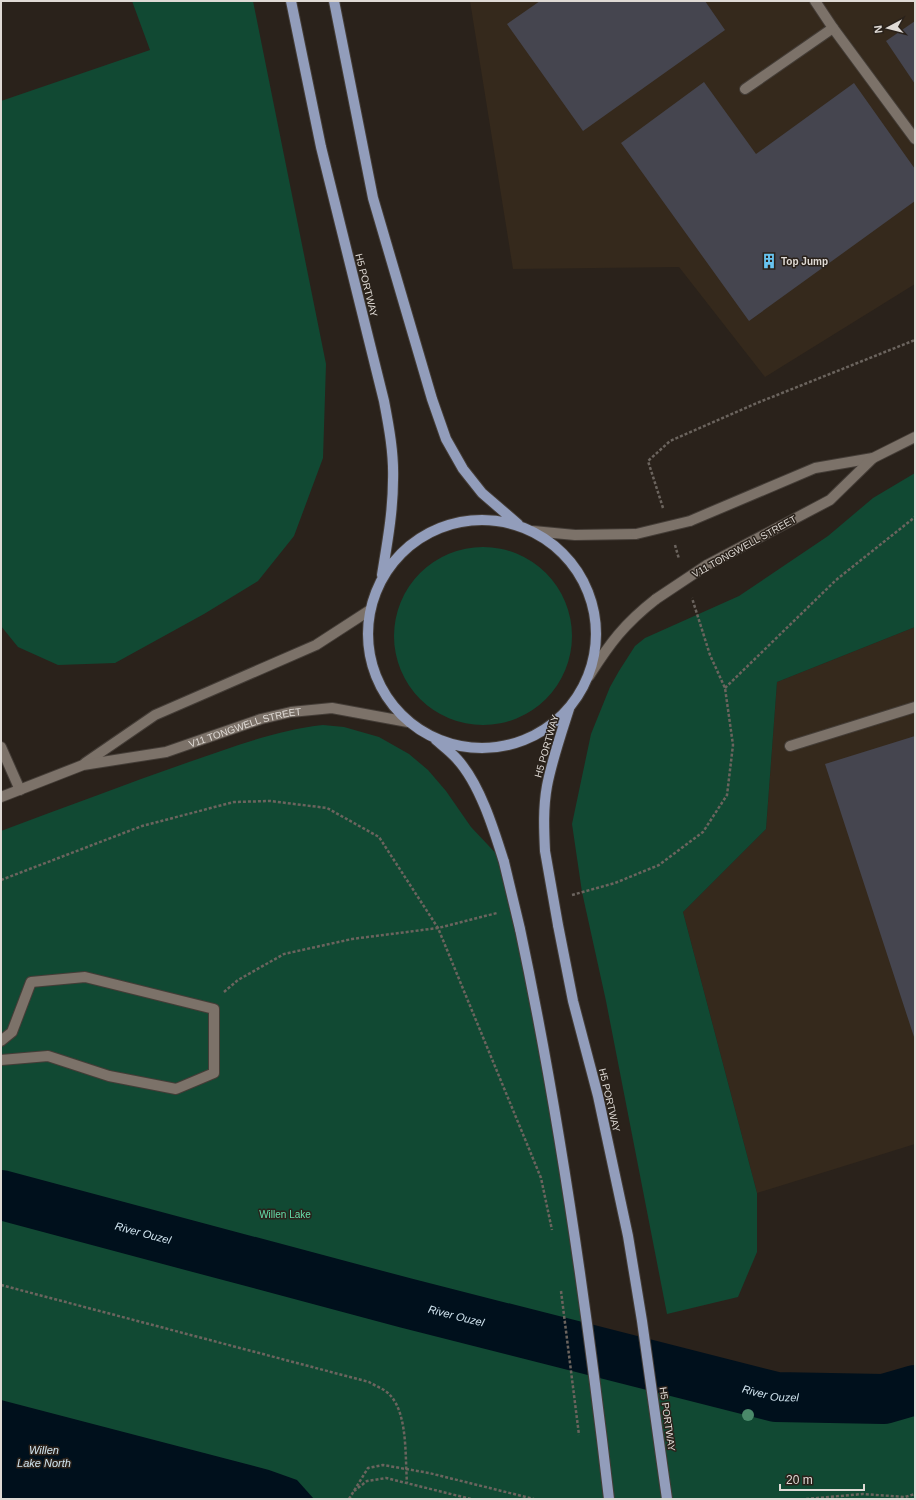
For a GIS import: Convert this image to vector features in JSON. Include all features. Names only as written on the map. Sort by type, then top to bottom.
[{"type":"main road","name":"H5 PORTWAY","points":[[291,1],[320,147],[384,401],[391,442],[394,480],[391,518],[382,577]]},
{"type":"main road","points":[[334,1],[373,198],[432,399],[446,439],[463,469],[482,493],[521,526]]},
{"type":"main road","points":[[435,739],[470,748],[507,746],[541,732],[569,709],[589,676],[596,648],[596,620],[589,593],[575,568],[556,547],[533,531],[521,526],[495,520],[475,520],[442,526],[418,538],[403,551],[382,577],[370,610],[368,641],[374,671],[387,699],[408,722],[435,739],[458,759],[472,781],[489,815],[504,862],[520,929],[549,1073],[575,1237],[609,1499]]},
{"type":"main road","name":"H5 PORTWAY","points":[[569,709],[552,763],[546,788],[544,820],[545,851],[573,1001],[598,1096],[628,1236],[642,1321],[667,1499]]},
{"type":"street","points":[[814,1],[915,139]]},
{"type":"street","points":[[745,89],[833,28]]},
{"type":"street","name":"V11 TONGWELL STREET","points":[[533,531],[575,535],[636,534],[690,521],[815,468],[873,458],[915,437]]},
{"type":"street","name":"V11 TONGWELL STREET","points":[[589,676],[613,639],[633,617],[656,599],[707,565],[830,500],[873,458]]},
{"type":"street","name":"V11 TONGWELL STREET","points":[[83,765],[154,715],[316,645],[370,610]]},
{"type":"street","points":[[790,746],[915,706]]},
{"type":"street","name":"V11 TONGWELL STREET","points":[[1,797],[83,765],[166,752],[261,719],[291,712],[332,708],[408,722]]},
{"type":"street","points":[[1,747],[20,790]]},
{"type":"street","points":[[1,1041],[12,1032],[31,982],[85,977],[214,1009],[214,1074],[176,1089],[109,1076],[48,1056],[1,1060]]},
{"type":"path","points":[[665,513],[648,461],[670,441],[757,403],[915,340]]},
{"type":"path","points":[[725,688],[836,580],[915,517]]},
{"type":"path","points":[[674,543],[681,565]]},
{"type":"path","points":[[567,896],[615,883],[659,864],[703,832],[727,795],[733,745],[725,688],[710,654],[691,595]]},
{"type":"path","points":[[1,880],[142,826],[234,802],[270,802],[327,808],[379,837],[438,928],[540,1178],[553,1235]]},
{"type":"path","points":[[214,1009],[215,1001],[238,980],[284,954],[352,939],[438,928],[499,913]]},
{"type":"path","points":[[1,1285],[369,1382],[390,1395],[400,1414],[404,1434],[407,1483]]},
{"type":"path","points":[[560,1290],[580,1436]]},
{"type":"path","points":[[349,1499],[368,1468],[383,1465],[429,1473],[534,1499]]},
{"type":"path","points":[[352,1492],[367,1481],[386,1478],[471,1499]]},
{"type":"path","points":[[806,1499],[863,1494],[905,1497],[915,1494]]},
{"type":"shaded area","points":[[470,1],[915,1],[915,284],[765,377],[679,267],[513,269]]},
{"type":"shaded area","points":[[915,627],[915,1144],[757,1193],[683,912],[766,829],[777,682]]},
{"type":"green space","points":[[132,1],[253,1],[326,364],[323,458],[294,536],[258,581],[204,614],[115,663],[58,665],[18,647],[1,626],[1,101],[150,50]]},
{"type":"green space","points":[[915,473],[915,627],[777,682],[766,829],[683,912],[757,1193],[757,1252],[738,1297],[667,1314],[606,1001],[582,892],[572,824],[591,734],[610,687],[635,646],[645,638],[739,596],[828,536],[873,498]]},
{"type":"green space","points":[[483,547],[500,549],[517,554],[532,562],[546,573],[557,587],[565,602],[570,619],[572,636],[570,653],[565,670],[557,685],[546,699],[532,710],[517,718],[500,723],[483,725],[466,723],[449,718],[434,710],[420,699],[409,685],[401,670],[396,653],[394,636],[396,619],[401,602],[409,587],[420,573],[434,562],[449,554],[466,549]]},
{"type":"green space","name":"Willen Lake","points":[[323,725],[344,727],[379,737],[409,754],[428,770],[446,791],[471,827],[504,862],[520,929],[591,1354],[776,1397],[884,1399],[915,1390],[915,1499],[1,1499],[1,831],[238,745],[288,731]]},
{"type":"water","name":"Willen Lake North","points":[[1,1400],[269,1470],[297,1480],[314,1499],[1,1499]]},
{"type":"building","points":[[540,1],[705,1],[725,30],[583,131],[507,24]]},
{"type":"building","points":[[915,21],[915,84],[886,41]]},
{"type":"building","name":"Top Jump","points":[[704,82],[756,154],[854,83],[915,169],[915,201],[749,321],[621,143]]},
{"type":"building","points":[[915,736],[915,1040],[825,764]]},
{"type":"waterway","name":"River Ouzel","points":[[1,1195],[406,1303],[776,1397],[884,1399],[915,1390]]},
{"type":"place","name":"Top Jump","points":[[769,261]]}]
